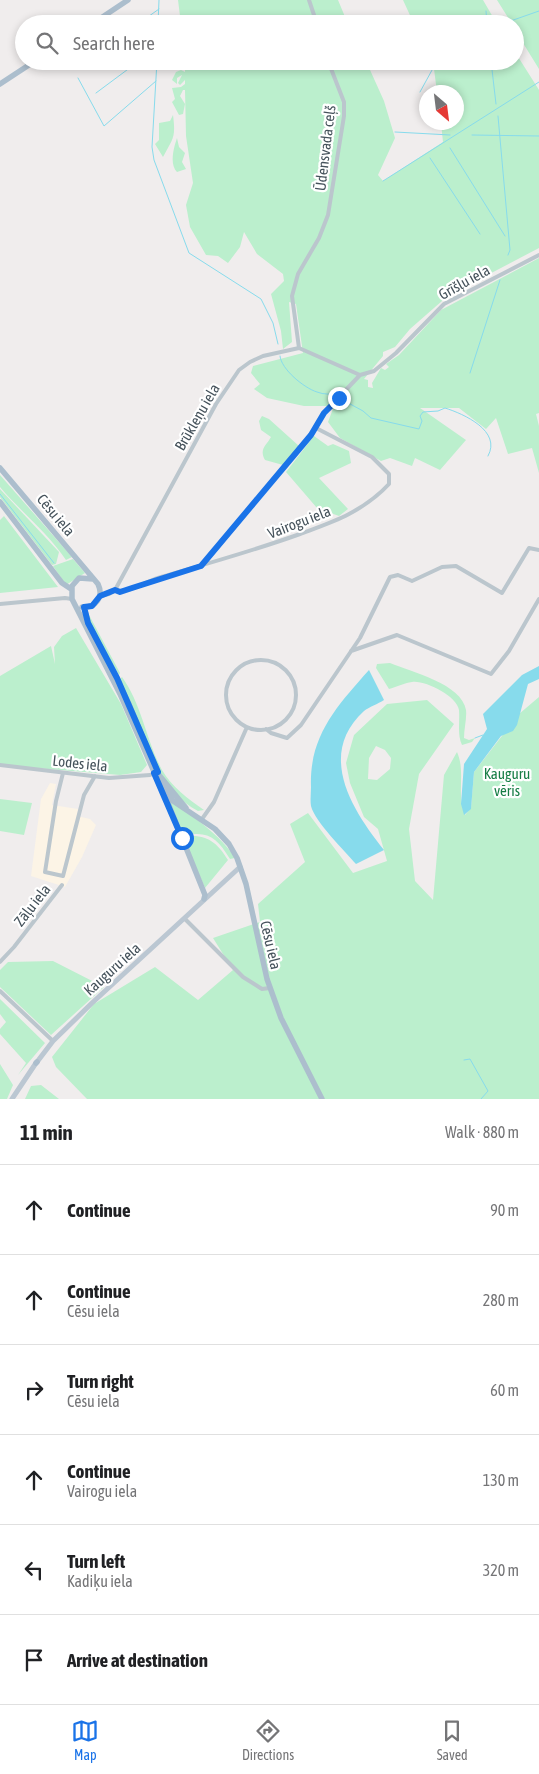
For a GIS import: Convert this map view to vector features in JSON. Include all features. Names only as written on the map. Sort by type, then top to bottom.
[{"type":"main road","points":[[106,15],[128,0]]},
{"type":"main road","points":[[0,84],[21,70]]},
{"type":"main road","name":"Cēsu iela","points":[[0,468],[92,579],[100,593]]},
{"type":"main road","name":"Cēsu iela","points":[[0,502],[70,591],[81,621],[116,687],[156,772],[186,808]]},
{"type":"main road","points":[[70,591],[79,578],[92,579]]},
{"type":"main road","points":[[74,602],[84,607],[92,606],[100,593]]},
{"type":"main road","name":"Cēsu iela","points":[[84,607],[88,623],[121,687],[160,782],[173,801],[202,819],[228,844],[240,867],[246,884],[251,913],[270,988],[281,1018],[322,1099]]},
{"type":"main road","points":[[160,782],[205,894],[204,899]]},
{"type":"main road","name":"Kauguru iela","points":[[12,1099],[36,1063],[54,1041],[240,867]]},
{"type":"street","points":[[308,0],[314,15]]},
{"type":"street","name":"Ūdensvada ceļš","points":[[299,348],[292,296],[298,274],[319,238],[328,215],[344,116],[344,102],[332,70]]},
{"type":"street","name":"Grīšļu iela","points":[[201,566],[316,428],[324,413],[360,376],[374,371],[396,353],[444,304],[539,255]]},
{"type":"street","points":[[299,348],[360,376]]},
{"type":"street","name":"Brūkleņu iela","points":[[114,591],[216,404],[236,375],[250,362],[263,356],[299,348]]},
{"type":"street","name":"Vairogu iela","points":[[114,591],[120,592],[265,547],[349,514],[374,498],[389,484],[389,474],[378,461],[316,428]]},
{"type":"street","points":[[266,729],[271,733],[287,738],[300,725],[351,651],[390,577],[398,575],[412,581],[442,567],[456,566],[502,593],[529,548],[539,550]]},
{"type":"street","points":[[42,600],[70,591]]},
{"type":"street","points":[[100,593],[114,591]]},
{"type":"street","points":[[0,604],[65,598],[74,602]]},
{"type":"street","points":[[351,651],[397,635],[491,674],[509,651],[539,599]]},
{"type":"street","points":[[256,660],[266,661],[285,670],[291,677],[296,696],[290,714],[284,721],[266,729],[247,727],[236,719],[230,710],[226,689],[230,679],[245,664],[256,660]]},
{"type":"street","points":[[202,819],[214,802],[247,727]]},
{"type":"street","name":"Lodes iela","points":[[0,765],[110,778],[156,772]]},
{"type":"street","points":[[63,773],[56,801],[45,872],[63,876],[84,795],[95,776]]},
{"type":"street","name":"Zāļu iela","points":[[0,962],[16,945],[62,885]]},
{"type":"street","points":[[185,919],[243,977],[262,989],[270,988]]},
{"type":"street","points":[[0,991],[54,1041]]},
{"type":"shaded area","points":[[50,783],[56,784],[52,805],[78,809],[77,816],[90,819],[96,825],[82,857],[65,887],[31,876],[41,799]]},
{"type":"green space","points":[[178,0],[338,0],[344,15],[180,15]]},
{"type":"green space","points":[[403,0],[483,0],[492,15],[410,15]]},
{"type":"green space","points":[[497,0],[539,0],[539,69],[524,45],[524,15],[506,15]]},
{"type":"green space","points":[[524,66],[539,90],[539,248],[453,293],[446,293],[442,301],[410,329],[395,347],[383,352],[383,356],[364,379],[368,380],[368,387],[373,388],[372,383],[381,368],[385,370],[389,367],[386,364],[399,355],[441,310],[539,258],[539,413],[536,414],[539,426],[539,473],[532,448],[508,454],[496,418],[486,429],[459,408],[420,408],[466,440],[440,470],[415,458],[412,466],[390,458],[381,461],[340,438],[328,422],[334,406],[304,406],[267,398],[254,389],[260,384],[251,373],[253,366],[303,353],[296,304],[289,302],[292,342],[283,349],[281,331],[271,294],[284,281],[283,274],[257,254],[244,232],[240,247],[228,263],[218,256],[206,255],[190,227],[186,205],[193,183],[186,136],[185,90],[183,90],[180,96],[185,104],[183,114],[179,115],[172,102],[175,99],[172,88],[181,87],[185,84],[185,80],[180,85],[178,83],[182,75],[177,78],[177,84],[172,80],[176,72],[181,70],[185,72],[185,70],[370,70],[384,101],[395,138],[378,175],[383,181],[443,142],[442,130],[464,130],[464,85],[436,85],[434,70],[524,70]]},
{"type":"green space","points":[[173,115],[173,138],[163,157],[155,144],[159,140],[159,123],[170,121]]},
{"type":"green space","points":[[177,138],[179,147],[185,153],[182,162],[186,169],[177,172],[173,165],[173,160]]},
{"type":"green space","points":[[262,416],[269,419],[299,446],[283,465],[265,460],[263,456],[264,448],[271,437],[261,430],[259,421]]},
{"type":"green space","points":[[314,436],[328,446],[333,444],[349,451],[351,463],[319,478],[348,509],[339,516],[317,508],[286,472]]},
{"type":"green space","points":[[0,475],[72,557],[66,560],[51,541],[0,487]]},
{"type":"green space","points":[[0,489],[59,552],[56,564],[52,565],[0,497]]},
{"type":"green space","points":[[4,516],[58,587],[0,593],[0,520]]},
{"type":"green space","points":[[73,559],[85,573],[66,585],[53,566]]},
{"type":"green space","points":[[88,613],[120,673],[119,675],[89,622]]},
{"type":"green space","points":[[76,628],[121,704],[147,765],[141,772],[120,775],[0,765],[0,676],[51,646],[55,664],[54,647],[62,636]]},
{"type":"green space","points":[[390,663],[435,680],[456,693],[466,710],[464,738],[469,740],[475,738],[472,742],[462,745],[459,732],[459,710],[453,699],[447,694],[432,686],[418,682],[389,689],[376,668],[377,664]]},
{"type":"green space","points":[[122,677],[134,699],[162,770],[175,787],[204,810],[198,811],[183,801],[170,787],[159,770],[141,733],[120,679]]},
{"type":"green space","name":"Kauguru vēris","points":[[539,697],[539,1099],[87,1099],[56,1067],[52,1057],[94,1004],[155,967],[198,1000],[233,970],[213,938],[260,922],[258,904],[305,862],[290,824],[308,813],[353,873],[387,861],[378,829],[364,817],[350,783],[346,763],[354,735],[387,704],[427,700],[454,724],[419,774],[409,829],[415,881],[433,900],[444,775],[457,752],[461,767],[461,800],[465,815],[471,808],[474,772],[519,714]],"holes":[[[376,746],[385,750],[391,758],[390,769],[377,780],[368,779],[369,758]]]},
{"type":"green space","points":[[0,799],[32,803],[24,835],[0,831]]},
{"type":"green space","points":[[170,802],[206,827],[235,858],[230,859],[221,846],[211,837],[199,834],[183,836]]},
{"type":"green space","points":[[190,836],[203,837],[213,842],[228,860],[205,888],[184,839]]},
{"type":"green space","points":[[53,961],[104,987],[51,1035],[0,987],[0,970],[8,962]]},
{"type":"green space","points":[[0,999],[45,1043],[18,1075],[26,1063],[0,1034],[0,1029],[6,1022],[0,1014]]},
{"type":"green space","points":[[0,1064],[13,1085],[7,1099],[0,1099]]},
{"type":"green space","points":[[41,1085],[59,1099],[25,1099],[31,1086]]},
{"type":"water","points":[[539,666],[539,679],[528,684],[517,725],[513,731],[501,736],[474,772],[471,809],[464,815],[461,804],[464,764],[487,729],[483,714],[522,675]]},
{"type":"water","points":[[369,670],[384,700],[364,711],[350,728],[343,746],[341,764],[344,782],[351,800],[372,835],[384,850],[356,864],[324,828],[314,813],[311,806],[312,769],[315,752],[327,723],[346,696]]},
{"type":"waterway","points":[[158,15],[159,0]]},
{"type":"waterway","points":[[151,15],[159,9]]},
{"type":"waterway","points":[[486,11],[486,15]]},
{"type":"waterway","points":[[524,16],[539,11]]},
{"type":"waterway","points":[[96,93],[127,70]]},
{"type":"waterway","points":[[156,70],[152,147],[154,160],[189,253],[261,299],[273,323],[278,344]]},
{"type":"waterway","points":[[424,85],[432,70]]},
{"type":"waterway","points":[[492,70],[496,104]]},
{"type":"waterway","points":[[78,78],[104,126],[156,81]]},
{"type":"waterway","points":[[383,181],[539,82]]},
{"type":"waterway","points":[[498,116],[510,250],[508,255]]},
{"type":"waterway","points":[[395,132],[450,135]]},
{"type":"waterway","points":[[472,135],[539,136]]},
{"type":"waterway","points":[[450,148],[505,236]]},
{"type":"waterway","points":[[430,158],[480,234]]},
{"type":"waterway","points":[[470,373],[500,280]]},
{"type":"waterway","points":[[280,356],[284,367],[306,387],[320,393],[337,396]]},
{"type":"waterway","points":[[341,399],[363,411],[371,418],[419,429],[422,421],[420,416],[423,412],[438,411],[445,408],[453,411],[471,419],[486,431],[491,447],[488,456]]},
{"type":"waterway","points":[[0,494],[54,563]]},
{"type":"waterway","points":[[475,738],[483,735]]},
{"type":"waterway","points":[[464,1060],[470,1059],[488,1091],[481,1099]]},
{"type":"route","points":[[182,838],[160,782],[154,773],[158,772],[134,715],[88,623],[84,607],[92,606],[100,596],[115,590],[120,592],[201,566],[311,435],[324,413],[339,398]]}]
